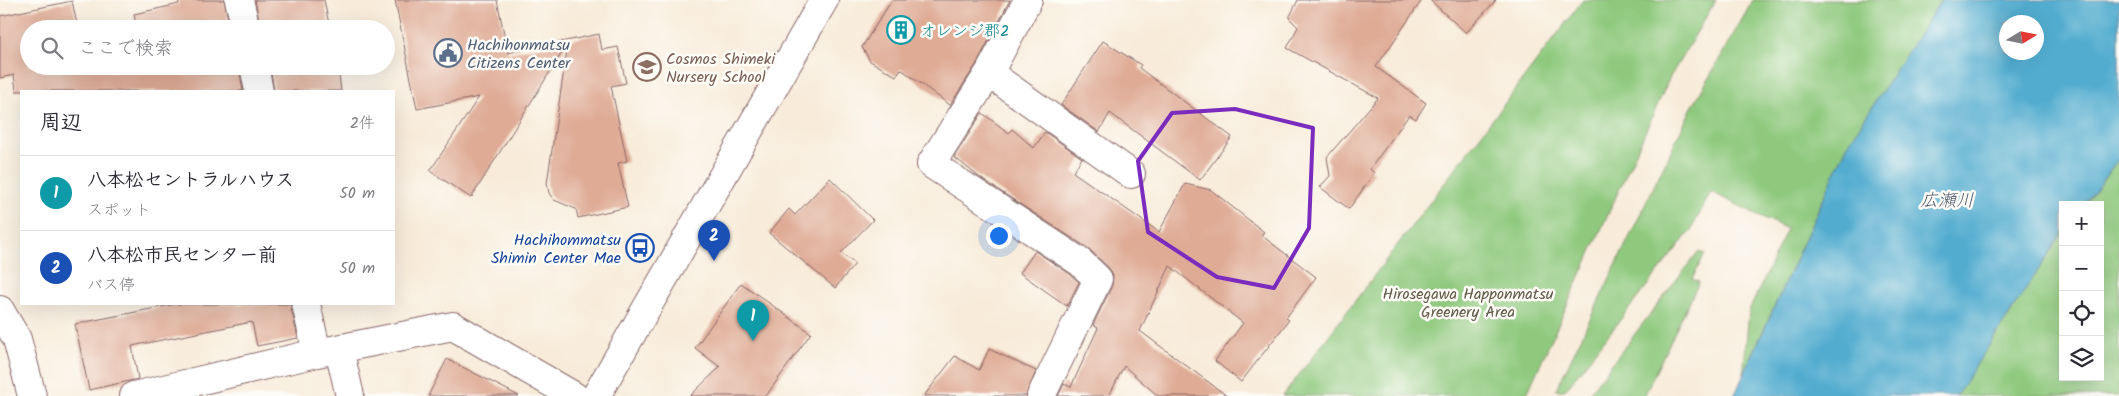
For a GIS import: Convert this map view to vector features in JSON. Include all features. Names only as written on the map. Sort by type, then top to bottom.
[{"type":"street","points":[[239,0],[244,20]]},
{"type":"street","points":[[596,396],[824,0]]},
{"type":"street","points":[[1028,0],[989,73],[931,164],[1080,262],[1098,279],[1041,396]]},
{"type":"street","points":[[989,73],[1131,174]]},
{"type":"street","points":[[256,75],[259,90]]},
{"type":"street","points":[[306,305],[350,396]]},
{"type":"street","points":[[0,310],[17,339],[32,396]]},
{"type":"street","points":[[134,396],[328,351],[453,326],[574,396]]},
{"type":"highlighted area","points":[[1235,109],[1313,128],[1309,228],[1274,288],[1217,277],[1148,232],[1138,161],[1172,113]]},
{"type":"green space","name":"Hirosegawa Happonmatsu Greenery Area","points":[[1583,0],[1716,0],[1670,77],[1526,396],[1283,396]]},
{"type":"green space","points":[[1753,0],[1941,0],[1847,146],[1743,375],[1749,311],[1787,229],[1711,192],[1691,230],[1565,390],[1556,390],[1691,109]]},
{"type":"green space","points":[[2119,158],[2119,396],[1956,396],[2059,238],[2059,381],[2104,381],[2104,201],[2087,201]]},
{"type":"green space","points":[[1698,252],[1705,254],[1692,279],[1699,282],[1644,396],[1587,396]]},
{"type":"water","name":"広瀬川","points":[[1941,0],[2119,0],[2119,158],[2087,201],[2059,201],[2059,238],[1956,396],[1734,396],[1847,146]]},
{"type":"building","points":[[178,0],[224,0],[228,20],[135,20],[134,14],[179,4]]},
{"type":"building","points":[[255,0],[324,0],[328,20],[259,20]]},
{"type":"building","points":[[395,0],[497,0],[508,53],[599,34],[602,50],[618,47],[626,83],[611,86],[627,161],[618,163],[628,207],[578,218],[576,209],[554,200],[549,193],[547,183],[568,43],[471,198],[430,171],[479,97],[417,109]]},
{"type":"building","points":[[892,0],[1010,0],[976,65],[950,105],[901,69],[896,76],[870,61],[862,47]]},
{"type":"building","points":[[1298,0],[1422,0],[1376,67],[1426,103],[1416,119],[1409,115],[1370,169],[1374,173],[1349,209],[1320,187],[1330,176],[1327,157],[1378,98],[1287,48],[1298,27],[1289,18]]},
{"type":"building","points":[[1430,0],[1496,0],[1466,33]]},
{"type":"building","points":[[72,1],[76,20],[20,20],[20,75],[240,75],[243,90],[16,91],[14,75],[0,78],[0,16]]},
{"type":"building","points":[[1103,41],[1141,65],[1139,68],[1232,137],[1200,180],[1110,113],[1099,132],[1061,105]]},
{"type":"building","points":[[271,75],[339,75],[341,90],[274,90]]},
{"type":"building","points":[[982,113],[1009,133],[1012,129],[1034,148],[1045,132],[1082,158],[1073,172],[1159,232],[1185,184],[1211,190],[1264,232],[1261,235],[1316,277],[1286,318],[1289,320],[1241,382],[1215,361],[1243,323],[1170,266],[1140,331],[1227,396],[1158,396],[1124,366],[1109,396],[1058,396],[1064,384],[1071,387],[1098,328],[1093,325],[1112,286],[1113,276],[1109,268],[1089,249],[983,180],[954,157]]},
{"type":"building","points":[[830,178],[873,220],[841,253],[855,264],[835,288],[769,233],[789,209],[795,215]]},
{"type":"building","points":[[1035,251],[1079,282],[1067,306],[1020,273]]},
{"type":"building","points":[[741,283],[811,333],[766,396],[690,396],[720,367],[695,348]]},
{"type":"building","points":[[171,305],[290,305],[298,338],[257,346],[252,322],[132,346],[138,379],[89,390],[75,324]]},
{"type":"building","points":[[989,349],[1036,371],[1026,396],[924,396],[955,356],[979,370]]},
{"type":"building","points":[[447,359],[519,396],[428,396]]},
{"type":"place","name":"オレンジ郡2","points":[[901,30]]},
{"type":"place","name":"Hachihonmatsu Citizens Center","points":[[448,53]]},
{"type":"place","name":"Cosmos Shimeki Nursery School","points":[[647,67]]},
{"type":"place","name":"Hachihommatsu Shimin Center Mae","points":[[640,248]]},
{"type":"place","name":"八本松市民センター前","points":[[714,261]]},
{"type":"place","name":"八本松セントラルハウス","points":[[753,341]]}]
